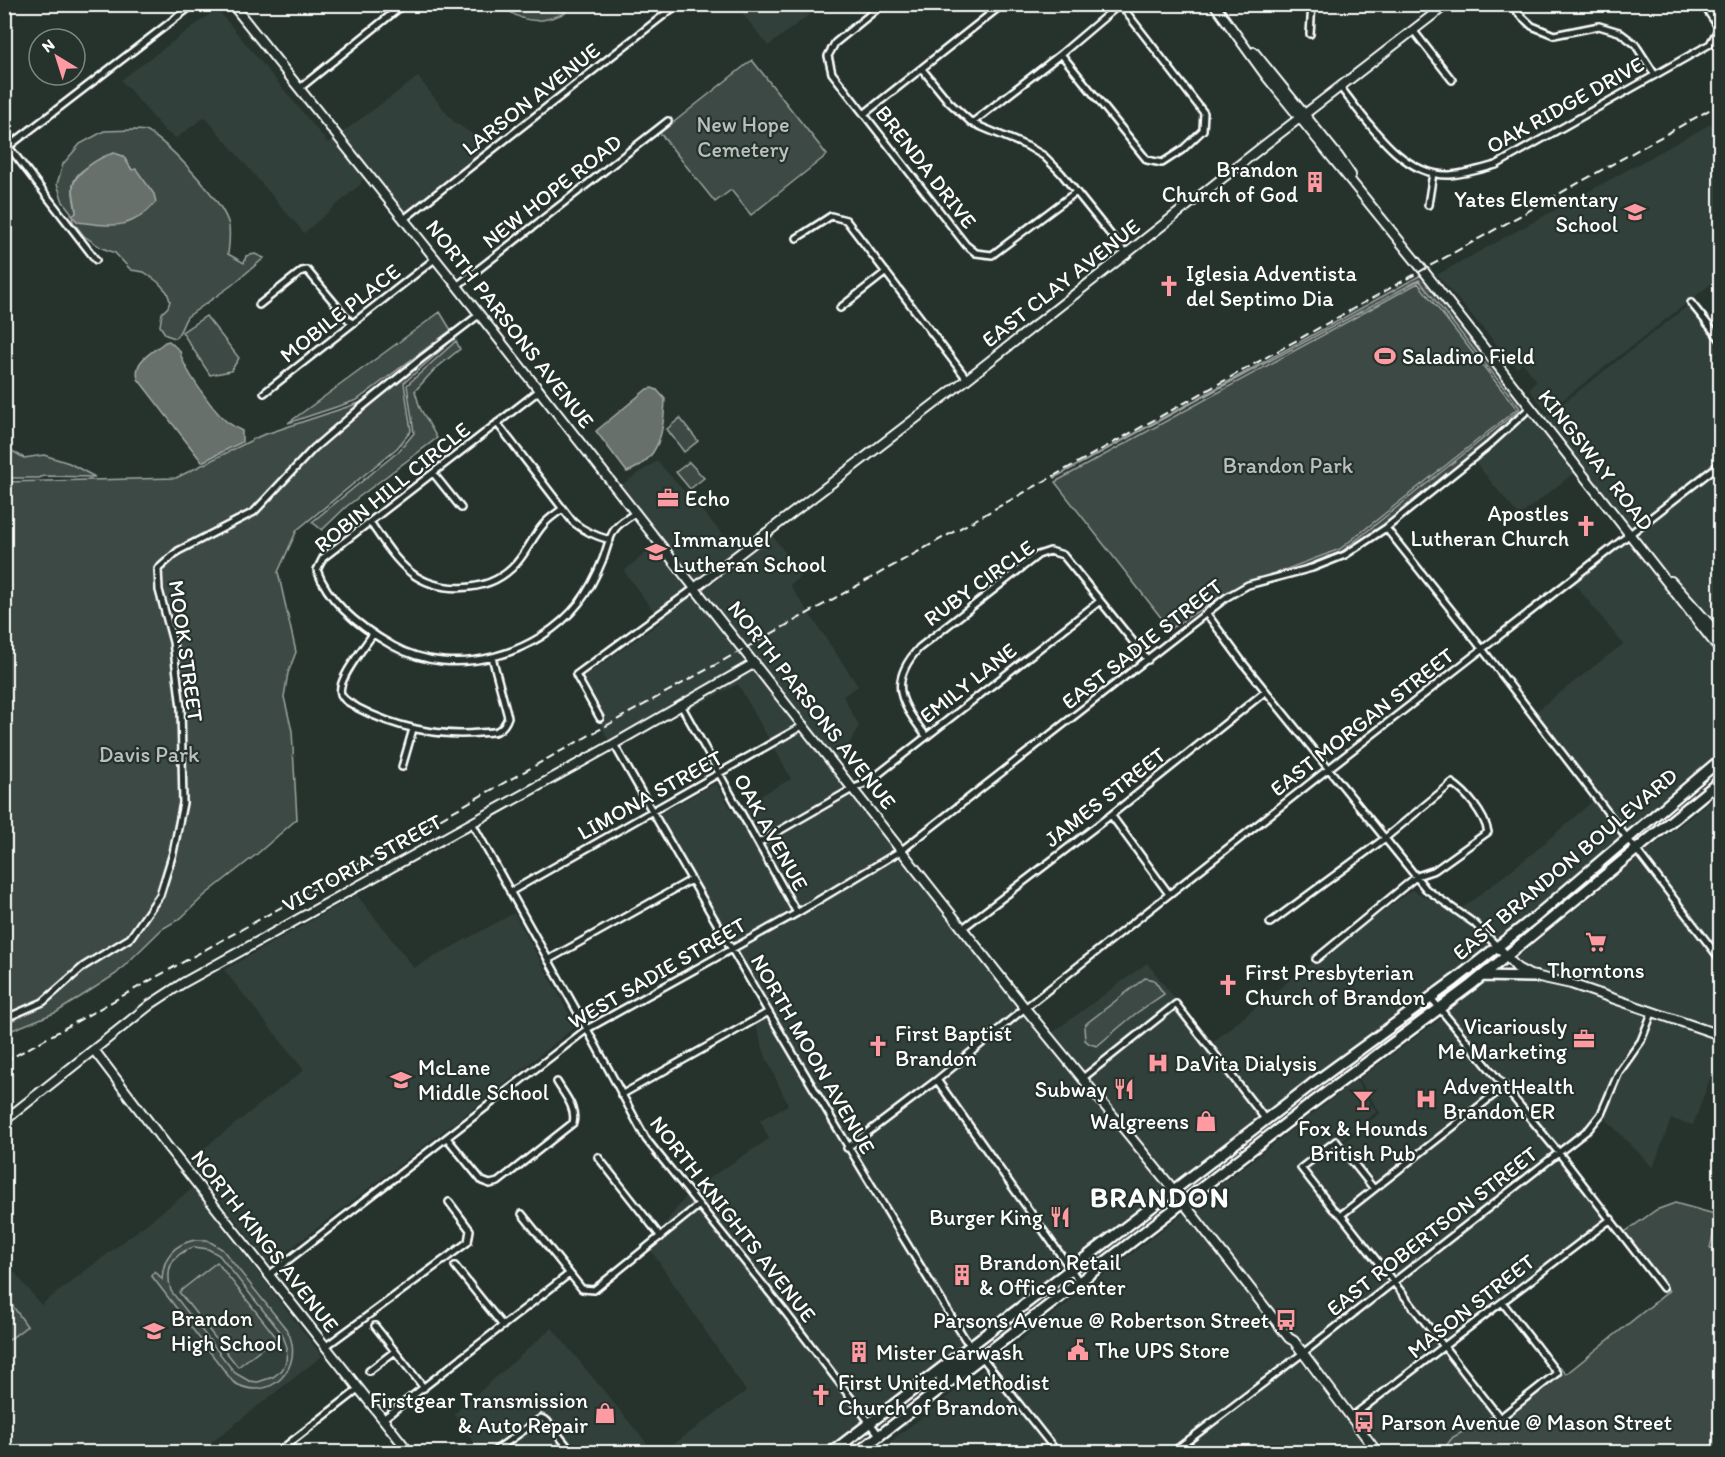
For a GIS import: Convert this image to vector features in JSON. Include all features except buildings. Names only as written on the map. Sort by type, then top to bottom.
[{"type":"highway","name":"EAST BRANDON BOULEVARD","points":[[1006,1320],[1349,1057],[1498,947],[1720,760]]},
{"type":"highway","name":"EAST BRANDON BOULEVARD","points":[[858,1452],[1328,1091],[1440,1009],[1720,781]]},
{"type":"highway","points":[[1482,976],[1536,977]]},
{"type":"highway","points":[[832,1452],[1006,1320],[1008,1324],[981,1347],[979,1352],[981,1356]]},
{"type":"highway","points":[[942,1387],[940,1379],[968,1358],[972,1346]]},
{"type":"street","points":[[96,260],[7,148],[194,4]]},
{"type":"street","name":"NORTH PARSONS AVENUE","points":[[232,4],[696,587],[1025,1008],[1174,1191],[1289,1338],[1294,1341],[1301,1354],[1311,1363],[1377,1452]]},
{"type":"street","points":[[300,88],[404,4]]},
{"type":"street","name":"LARSON AVENUE","points":[[404,219],[678,4]]},
{"type":"street","name":"BRENDA DRIVE","points":[[884,4],[835,43],[828,56],[832,73],[966,245],[976,253],[992,255],[1076,192]]},
{"type":"street","points":[[864,114],[1003,4]]},
{"type":"street","points":[[972,123],[1061,54],[1120,4],[1204,113],[1203,130],[1182,150],[1162,163],[1146,160],[1061,54]]},
{"type":"street","name":"KINGSWAY ROAD","points":[[1214,4],[1270,70],[1302,116],[1338,156],[1368,201],[1532,407],[1720,650]]},
{"type":"street","points":[[1310,34],[1312,4]]},
{"type":"street","name":"EAST CLAY AVENUE","points":[[696,587],[967,380],[1447,4]]},
{"type":"street","points":[[1511,4],[1533,26],[1554,35],[1599,26],[1619,32],[1635,44],[1655,75]]},
{"type":"street","name":"OAK RIDGE DRIVE","points":[[1340,87],[1389,149],[1412,165],[1449,175],[1496,165],[1710,44],[1719,28],[1703,4]]},
{"type":"street","points":[[1413,30],[1452,80]]},
{"type":"street","points":[[922,69],[949,102],[972,123],[1027,146],[1044,156],[1127,255]]},
{"type":"street","name":"NEW HOPE ROAD","points":[[458,286],[668,122]]},
{"type":"street","points":[[1428,205],[1433,172]]},
{"type":"street","points":[[797,238],[831,216],[846,220],[967,380]]},
{"type":"street","name":"MOBILE PLACE","points":[[264,393],[436,258]]},
{"type":"street","points":[[259,305],[302,271],[307,270],[352,324]]},
{"type":"street","points":[[840,308],[886,272]]},
{"type":"street","points":[[1691,303],[1720,339]]},
{"type":"street","name":"MOOK STREET","points":[[4,1019],[43,1002],[84,966],[130,938],[160,895],[173,854],[183,803],[181,708],[173,642],[159,590],[158,569],[178,551],[254,512],[313,449],[421,359],[480,314]]},
{"type":"street","name":"ROBIN HILL CIRCLE","points":[[540,390],[322,558],[317,570],[320,579],[338,602],[353,619],[400,650],[430,658],[461,661],[492,657],[512,651],[551,630],[580,602],[598,573],[616,528],[636,512]]},
{"type":"street","name":"EAST SADIE STREET","points":[[903,850],[1227,597],[1248,585],[1312,568],[1345,555],[1386,528],[1488,446],[1532,407]]},
{"type":"street","points":[[497,423],[562,509],[583,530],[596,537],[610,540]]},
{"type":"street","name":"EAST MORGAN STREET","points":[[847,1148],[937,1080],[1169,894],[1720,464]]},
{"type":"street","points":[[433,473],[461,508]]},
{"type":"street","points":[[369,522],[394,557],[411,573],[438,585],[465,588],[490,582],[511,570],[525,554],[543,524],[562,509]]},
{"type":"street","points":[[1386,528],[1483,650],[1626,838],[1718,952],[1720,959]]},
{"type":"street","name":"RUBY CIRCLE","points":[[926,736],[907,711],[902,698],[900,679],[907,661],[919,648],[1038,555],[1050,551],[1063,555],[1148,660]]},
{"type":"street","name":"KINGSWAY ROAD","points":[[1660,572],[1720,636]]},
{"type":"street","points":[[600,718],[576,675],[696,587]]},
{"type":"street","name":"EMILY LANE","points":[[758,843],[854,788],[867,783],[1100,601]]},
{"type":"street","points":[[1207,614],[1328,769],[1426,889],[1474,923],[1521,970],[1536,977],[1571,984],[1720,1035]]},
{"type":"street","points":[[373,634],[346,674],[340,687],[341,695],[371,714],[413,729],[468,734],[497,731],[505,725],[508,717],[492,657]]},
{"type":"street","name":"VICTORIA STREET","points":[[4,1121],[160,997],[183,982],[614,744],[755,663]]},
{"type":"street","name":"JAMES STREET","points":[[963,928],[1111,815],[1266,691]]},
{"type":"street","name":"OAK AVENUE","points":[[681,705],[797,913]]},
{"type":"street","name":"LIMONA STREET","points":[[510,892],[720,775],[804,725]]},
{"type":"street","points":[[402,768],[413,729]]},
{"type":"street","name":"NORTH MOON AVENUE","points":[[614,744],[767,1013],[847,1148],[965,1339],[972,1346]]},
{"type":"street","points":[[1270,922],[1384,839],[1452,783],[1460,788],[1486,821],[1488,832],[1435,870],[1417,876],[1316,959]]},
{"type":"street","points":[[1111,815],[1169,894]]},
{"type":"street","name":"NORTH KNIGHTS AVENUE","points":[[472,823],[646,1139],[786,1313],[880,1436]]},
{"type":"street","name":"WEST SADIE STREET","points":[[269,1275],[587,1029],[797,913],[903,850]]},
{"type":"street","points":[[548,960],[691,880]]},
{"type":"street","points":[[1431,998],[1559,1153],[1664,1288]]},
{"type":"street","points":[[1083,1078],[1176,1004],[1266,1120]]},
{"type":"street","points":[[621,1095],[767,1013]]},
{"type":"street","name":"EAST ROBERTSON STREET","points":[[1173,1452],[1589,1129],[1601,1114],[1619,1072],[1645,1034],[1652,1013]]},
{"type":"street","name":"NORTH KINGS AVENUE","points":[[94,1050],[409,1452]]},
{"type":"street","points":[[937,1080],[1079,1281]]},
{"type":"street","points":[[447,1138],[483,1181],[490,1184],[498,1182],[573,1123],[574,1109],[557,1082]]},
{"type":"street","points":[[1341,1215],[1504,1086]]},
{"type":"street","points":[[1374,1189],[1336,1141],[1301,1168],[1333,1209],[1341,1215],[1500,1418],[1557,1373],[1502,1302]]},
{"type":"street","points":[[598,1157],[661,1237]]},
{"type":"street","points":[[325,1347],[468,1242],[470,1230],[449,1202]]},
{"type":"street","points":[[522,1214],[582,1289],[594,1290],[699,1205]]},
{"type":"street","name":"MASON STREET","points":[[1350,1418],[1611,1219]]},
{"type":"street","points":[[455,1266],[503,1326]]},
{"type":"street","points":[[383,1419],[569,1274]]},
{"type":"street","points":[[375,1326],[424,1388]]},
{"type":"street","points":[[369,1371],[395,1351]]},
{"type":"street","points":[[981,1356],[1057,1452]]},
{"type":"street","points":[[278,1452],[359,1389]]},
{"type":"street","points":[[493,1452],[541,1418],[547,1421],[572,1452]]},
{"type":"shaded area","points":[[736,5],[822,5],[768,46]]},
{"type":"shaded area","points":[[217,9],[328,143],[335,138],[372,185],[366,178],[360,181],[362,183],[304,233],[205,117],[176,138],[165,131],[121,80]]},
{"type":"shaded area","points":[[418,77],[453,121],[472,134],[485,151],[404,214],[340,134]]},
{"type":"shaded area","name":"Yates Elementary School","points":[[1720,119],[1720,277],[1547,412],[1529,389],[1537,381],[1523,363],[1517,368],[1437,275]]},
{"type":"shaded area","points":[[114,153],[123,156],[132,170],[136,169],[154,194],[156,202],[138,218],[129,222],[101,225],[78,222],[72,216],[76,213],[73,192],[77,177],[88,166]]},
{"type":"shaded area","points":[[1689,305],[1720,344],[1720,459],[1631,529],[1538,410],[1541,408],[1549,414]]},
{"type":"shaded area","points":[[169,341],[180,351],[186,367],[214,408],[226,421],[242,431],[242,442],[202,462],[138,379],[137,372],[141,362]]},
{"type":"shaded area","points":[[652,388],[665,399],[661,433],[658,443],[647,460],[627,472],[596,431],[647,389]]},
{"type":"shaded area","points":[[1533,414],[1578,473],[1574,473],[1519,516],[1475,462]]},
{"type":"shaded area","points":[[657,461],[737,550],[696,582],[620,486]]},
{"type":"shaded area","points":[[1720,469],[1720,631],[1663,570],[1636,535]]},
{"type":"shaded area","points":[[771,534],[802,575],[790,585],[858,686],[843,696],[859,726],[839,763],[701,588]]},
{"type":"shaded area","points":[[1631,539],[1666,588],[1720,656],[1720,755],[1627,833],[1535,712],[1623,644],[1574,583]]},
{"type":"shaded area","points":[[657,543],[691,586],[655,613],[624,571]]},
{"type":"shaded area","points":[[696,592],[750,661],[609,742],[600,722],[605,720],[582,678],[661,622],[659,619]]},
{"type":"shaded area","points":[[755,667],[799,724],[770,741],[738,684],[688,710],[686,706]]},
{"type":"shaded area","points":[[804,730],[849,787],[759,839],[741,806],[791,779],[774,747]]},
{"type":"shaded area","points":[[716,783],[732,811],[736,809],[792,911],[733,944],[658,815]]},
{"type":"shaded area","points":[[853,792],[897,849],[798,908],[763,845]]},
{"type":"shaded area","points":[[1720,794],[1720,945],[1716,948],[1643,854]]},
{"type":"shaded area","points":[[1594,800],[1622,837],[1562,889],[1497,941],[1476,921],[1460,910],[1533,853]]},
{"type":"shaded area","points":[[902,855],[1021,1007],[935,1077],[848,1143],[770,1012],[737,950]]},
{"type":"shaded area","points":[[1638,858],[1720,964],[1720,1018],[1709,1027],[1574,981],[1531,972],[1514,960]]},
{"type":"shaded area","points":[[1412,890],[1450,910],[1492,945],[1264,1112],[1204,1035],[1213,1042],[1311,963],[1314,961],[1316,964]]},
{"type":"shaded area","name":"McLane Middle School","points":[[357,895],[414,968],[514,913],[576,1026],[497,1090],[270,1264],[189,1160],[304,1070],[224,970]]},
{"type":"shaded area","points":[[1147,963],[1176,1000],[1084,1073],[1030,1008],[1052,1033]]},
{"type":"shaded area","points":[[1487,979],[1536,981],[1570,987],[1648,1015],[1638,1039],[1616,1070],[1598,1112],[1586,1126],[1559,1148],[1446,1011]]},
{"type":"shaded area","points":[[1176,1009],[1259,1116],[1173,1184],[1088,1079]]},
{"type":"shaded area","points":[[1025,1012],[1168,1188],[1071,1265],[942,1081]]},
{"type":"shaded area","name":"AdventHealth Brandon ER","points":[[1443,1017],[1498,1086],[1376,1182],[1345,1141],[1380,1113],[1359,1079]]},
{"type":"shaded area","points":[[1654,1017],[1720,1038],[1720,1051],[1693,1125],[1671,1119],[1653,1168],[1604,1117],[1622,1074],[1645,1043]]},
{"type":"shaded area","points":[[766,1018],[965,1345],[869,1416],[789,1311],[691,1190],[769,1139],[760,1120],[788,1105],[766,1057],[755,1024]]},
{"type":"shaded area","points":[[1356,1080],[1376,1112],[1342,1141],[1374,1184],[1338,1139],[1334,1138],[1299,1165],[1298,1170],[1330,1211],[1339,1218],[1388,1282],[1303,1348],[1290,1335],[1191,1208]]},
{"type":"shaded area","points":[[937,1085],[1054,1250],[1065,1269],[970,1341],[852,1149]]},
{"type":"shaded area","points":[[1504,1091],[1554,1152],[1393,1278],[1346,1216]]},
{"type":"shaded area","points":[[1336,1146],[1369,1188],[1341,1211],[1335,1207],[1306,1169]]},
{"type":"shaded area","points":[[1559,1158],[1606,1218],[1444,1342],[1398,1283]]},
{"type":"shaded area","name":"Brandon High School","points":[[193,1188],[322,1356],[199,1452],[5,1452],[4,1259],[41,1305]]},
{"type":"shaded area","points":[[687,1195],[864,1420],[821,1452],[663,1452],[746,1391],[648,1246]]},
{"type":"shaded area","points":[[1185,1212],[1285,1338],[1294,1355],[1167,1452],[1062,1452],[991,1363]]},
{"type":"shaded area","points":[[1393,1287],[1439,1346],[1351,1414],[1308,1354]]},
{"type":"shaded area","points":[[552,1328],[654,1452],[576,1452],[549,1419],[541,1414],[535,1416],[487,1452],[480,1452],[454,1414]]},
{"type":"shaded area","points":[[1443,1352],[1493,1416],[1472,1426],[1445,1447],[1450,1452],[1381,1452],[1356,1420]]},
{"type":"shaded area","points":[[1299,1360],[1373,1452],[1179,1452]]},
{"type":"shaded area","points":[[986,1367],[1053,1452],[877,1452]]},
{"type":"shaded area","points":[[541,1422],[568,1452],[499,1452],[537,1424]]},
{"type":"green space","points":[[508,4],[569,5],[565,13],[551,18],[531,20],[510,12]]},
{"type":"green space","name":"New Hope Cemetery","points":[[752,60],[827,155],[751,215],[731,190],[715,202],[660,133]]},
{"type":"green space","points":[[143,130],[169,148],[205,186],[223,212],[229,229],[228,254],[244,263],[246,256],[255,254],[264,258],[232,285],[187,317],[175,338],[166,335],[160,326],[162,313],[170,301],[167,292],[144,272],[131,270],[115,253],[102,248],[84,236],[73,222],[71,212],[63,202],[57,184],[63,164],[80,144],[104,131]],"holes":[[[123,156],[132,170],[78,222],[73,190],[74,182],[83,170]]]},
{"type":"green space","points":[[1421,275],[1527,407],[1384,525],[1343,552],[1298,568],[1342,551],[1519,410],[1519,407],[1419,280],[1054,478]]},
{"type":"green space","name":"Brandon Park","points":[[1418,283],[1517,409],[1340,549],[1231,590],[1170,629],[1055,482]]},
{"type":"green space","points":[[440,312],[451,330],[357,400],[288,423]]},
{"type":"green space","points":[[206,316],[239,358],[231,371],[210,375],[182,332]]},
{"type":"green space","name":"Davis Park","points":[[461,326],[464,330],[404,383],[411,431],[397,448],[297,530],[278,572],[296,652],[288,673],[284,697],[292,731],[297,819],[205,895],[181,918],[162,929],[116,974],[57,1012],[5,1033],[5,482],[176,478],[260,436],[359,403]]},
{"type":"green space","points":[[456,341],[460,349],[434,370],[415,391],[420,408],[437,438],[347,506],[322,530],[312,522],[399,451],[414,433],[407,385]]},
{"type":"green space","points":[[680,418],[698,441],[684,452],[667,429]]},
{"type":"green space","points":[[4,439],[7,448],[24,458],[44,455],[69,463],[95,477],[5,478]]},
{"type":"green space","points":[[689,462],[704,478],[690,489],[676,472]]},
{"type":"green space","points":[[1145,978],[1154,980],[1164,994],[1135,1014],[1097,1046],[1085,1040],[1084,1027],[1087,1023]]},
{"type":"green space","points":[[1675,1203],[1718,1215],[1710,1248],[1720,1249],[1720,1452],[1450,1452],[1445,1447],[1453,1437],[1493,1416],[1500,1423],[1562,1374],[1557,1368],[1561,1368],[1566,1374],[1669,1291],[1625,1232],[1656,1210]]},
{"type":"green space","points":[[207,1240],[222,1249],[287,1330],[292,1344],[292,1357],[288,1369],[271,1385],[259,1389],[246,1388],[233,1382],[151,1275],[155,1271],[162,1279],[167,1258],[181,1245]],"holes":[[[194,1247],[208,1249],[219,1255],[282,1334],[287,1347],[286,1362],[282,1370],[273,1377],[258,1382],[249,1381],[235,1373],[171,1291],[169,1276],[175,1258]]]},
{"type":"green space","points":[[217,1262],[276,1337],[238,1367],[179,1292]]},
{"type":"green space","points":[[5,1295],[27,1326],[4,1343]]},
{"type":"railway","points":[[4,1062],[1720,104]]},
{"type":"place","name":"Brandon Church of God","points":[[1315,182]]},
{"type":"place","name":"Yates Elementary School","points":[[1635,212]]},
{"type":"place","name":"Iglesia Adventista del Septimo Dia","points":[[1169,286]]},
{"type":"place","name":"Saladino Field","points":[[1385,356]]},
{"type":"place","name":"Echo","points":[[668,498]]},
{"type":"place","name":"Apostles Lutheran Church","points":[[1586,526]]},
{"type":"place","name":"Immanuel Lutheran School","points":[[656,552]]},
{"type":"place","name":"Thorntons","points":[[1596,942]]},
{"type":"place","name":"First Presbyterian Church of Brandon","points":[[1228,985]]},
{"type":"place","name":"Vicariously Me Marketing","points":[[1584,1039]]},
{"type":"place","name":"First Baptist Brandon","points":[[878,1046]]},
{"type":"place","name":"DaVita Dialysis","points":[[1158,1063]]},
{"type":"place","name":"McLane Middle School","points":[[401,1080]]},
{"type":"place","name":"Subway","points":[[1124,1089]]},
{"type":"place","name":"AdventHealth Brandon ER","points":[[1426,1099]]},
{"type":"place","name":"Fox & Hounds British Pub","points":[[1363,1100]]},
{"type":"place","name":"Walgreens","points":[[1206,1121]]},
{"type":"place","name":"Burger King","points":[[1060,1217]]},
{"type":"place","name":"Brandon Retail & Office Center","points":[[962,1275]]},
{"type":"place","name":"Parsons Avenue @ Robertson Street","points":[[1286,1320]]},
{"type":"place","name":"Brandon High School","points":[[154,1331]]},
{"type":"place","name":"The UPS Store","points":[[1078,1350]]},
{"type":"place","name":"Mister Carwash","points":[[859,1352]]},
{"type":"place","name":"First United Methodist Church of Brandon","points":[[821,1395]]},
{"type":"place","name":"Firstgear Transmission & Auto Repair","points":[[605,1413]]},
{"type":"place","name":"Parson Avenue @ Mason Street","points":[[1364,1422]]},
{"type":"district","name":"BRANDON","points":[[1160,1197]]}]
